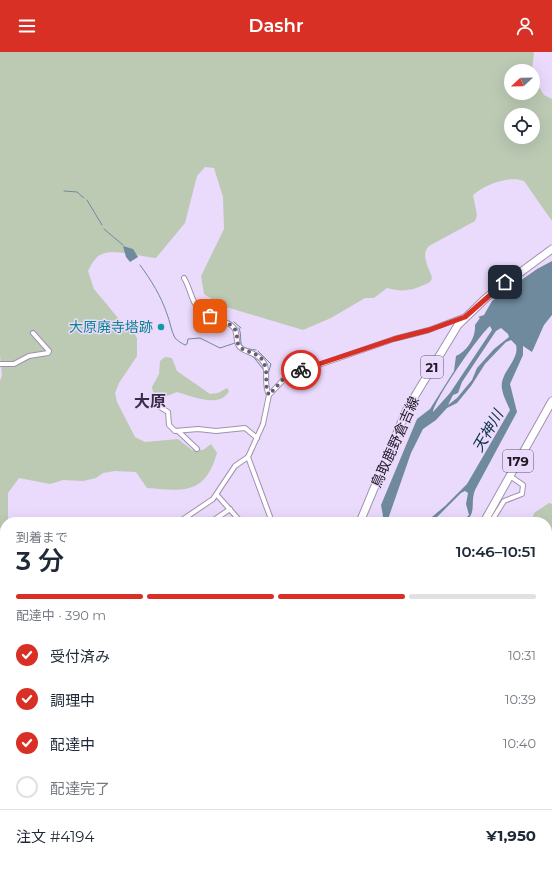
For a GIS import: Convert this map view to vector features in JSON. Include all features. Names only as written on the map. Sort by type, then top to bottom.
[{"type":"main road","name":"鳥取鹿野倉吉線","points":[[362,517],[407,409],[458,326],[465,317],[505,282],[552,249]]},
{"type":"main road","name":"179","points":[[487,517],[552,401]]},
{"type":"street","points":[[184,278],[195,303],[201,311],[231,325],[236,333],[239,346],[242,349],[256,352],[264,364],[266,389],[269,395]]},
{"type":"street","points":[[188,517],[209,503],[217,495],[235,466],[248,457],[262,424],[269,395],[282,380],[292,373],[394,339],[429,330],[465,317]]},
{"type":"street","points":[[0,364],[14,364],[29,356],[48,353],[49,351],[45,344],[33,333]]},
{"type":"street","points":[[160,406],[168,412],[168,421],[172,429],[178,431],[198,429],[216,431],[245,428],[257,438]]},
{"type":"street","points":[[178,431],[197,449]]},
{"type":"street","points":[[248,457],[270,517]]},
{"type":"street","points":[[494,517],[504,501],[522,494],[523,485],[518,480],[510,476]]},
{"type":"street","points":[[217,495],[237,517]]},
{"type":"street","points":[[218,517],[230,508]]},
{"type":"green space","points":[[0,52],[534,52],[533,64],[504,64],[504,100],[540,100],[540,88],[544,95],[552,99],[552,221],[524,181],[518,179],[504,180],[478,191],[473,195],[477,215],[475,221],[429,246],[426,250],[425,257],[432,278],[430,282],[424,285],[409,290],[393,290],[387,288],[374,298],[365,298],[331,318],[303,330],[223,306],[204,294],[201,276],[224,229],[223,197],[214,168],[205,167],[197,176],[185,223],[156,258],[113,252],[102,254],[97,257],[88,271],[94,289],[118,318],[133,331],[137,338],[137,356],[119,383],[115,393],[117,402],[135,437],[145,442],[178,439],[192,450],[203,450],[211,444],[217,453],[212,467],[206,477],[199,483],[191,487],[172,490],[147,488],[136,472],[115,471],[103,473],[96,478],[83,481],[63,480],[50,484],[19,478],[8,493],[8,517],[0,517],[0,381],[2,375],[0,355]]},
{"type":"green space","points":[[165,357],[172,358],[177,371],[210,394],[218,393],[227,388],[229,391],[225,396],[212,400],[205,400],[177,392],[162,398],[154,397],[152,387],[159,374],[160,361]]},
{"type":"green space","points":[[549,503],[552,504],[552,517],[533,517],[534,513]]},
{"type":"water","points":[[123,246],[133,249],[138,257],[130,262],[126,257]]},
{"type":"water","points":[[552,261],[552,315],[544,325],[532,352],[523,346],[523,355],[510,384],[517,412],[475,490],[470,517],[467,517],[469,515],[466,504],[468,493],[465,491],[461,493],[437,517],[432,517],[467,484],[510,410],[503,394],[502,383],[503,377],[515,356],[516,345],[511,340],[506,342],[485,364],[471,386],[457,403],[447,408],[436,420],[423,429],[411,453],[389,517],[383,517],[381,505],[417,419],[430,409],[454,371],[456,356],[464,351],[470,344],[474,335],[475,325],[480,318],[478,317],[484,315],[492,301],[537,269]],"holes":[[[490,326],[492,330],[450,393],[433,412],[441,394],[477,341]],[[501,328],[508,334],[509,337],[494,349],[477,368],[472,380],[457,398],[448,405],[453,395],[458,393],[462,382],[496,331]]]},
{"type":"waterway","points":[[64,191],[77,192],[84,198]]},
{"type":"waterway","points":[[87,200],[102,225]]},
{"type":"waterway","points":[[104,229],[123,245]]},
{"type":"waterway","points":[[140,265],[152,282],[165,307],[177,340],[185,345],[187,344],[188,339],[200,338],[220,348],[235,343]]},
{"type":"waterway","points":[[234,322],[241,328]]},
{"type":"waterway","points":[[239,328],[242,346],[256,350]]},
{"type":"waterway","points":[[258,351],[271,364],[268,374]]},
{"type":"waterway","points":[[252,355],[263,369]]},
{"type":"way so far","points":[[210,316],[231,325],[236,333],[239,346],[242,349],[253,352],[260,358],[266,370],[266,389],[269,395],[286,376],[301,370]]},
{"type":"place","name":"大原廃寺塔跡","points":[[161,327]]},
{"type":"district","name":"大原","points":[[150,401]]},
{"type":"route","points":[[301,370],[318,366],[394,339],[429,330],[465,317],[487,296],[505,282]]},
{"type":"water label","name":"天神川","points":[[488,431]]}]
